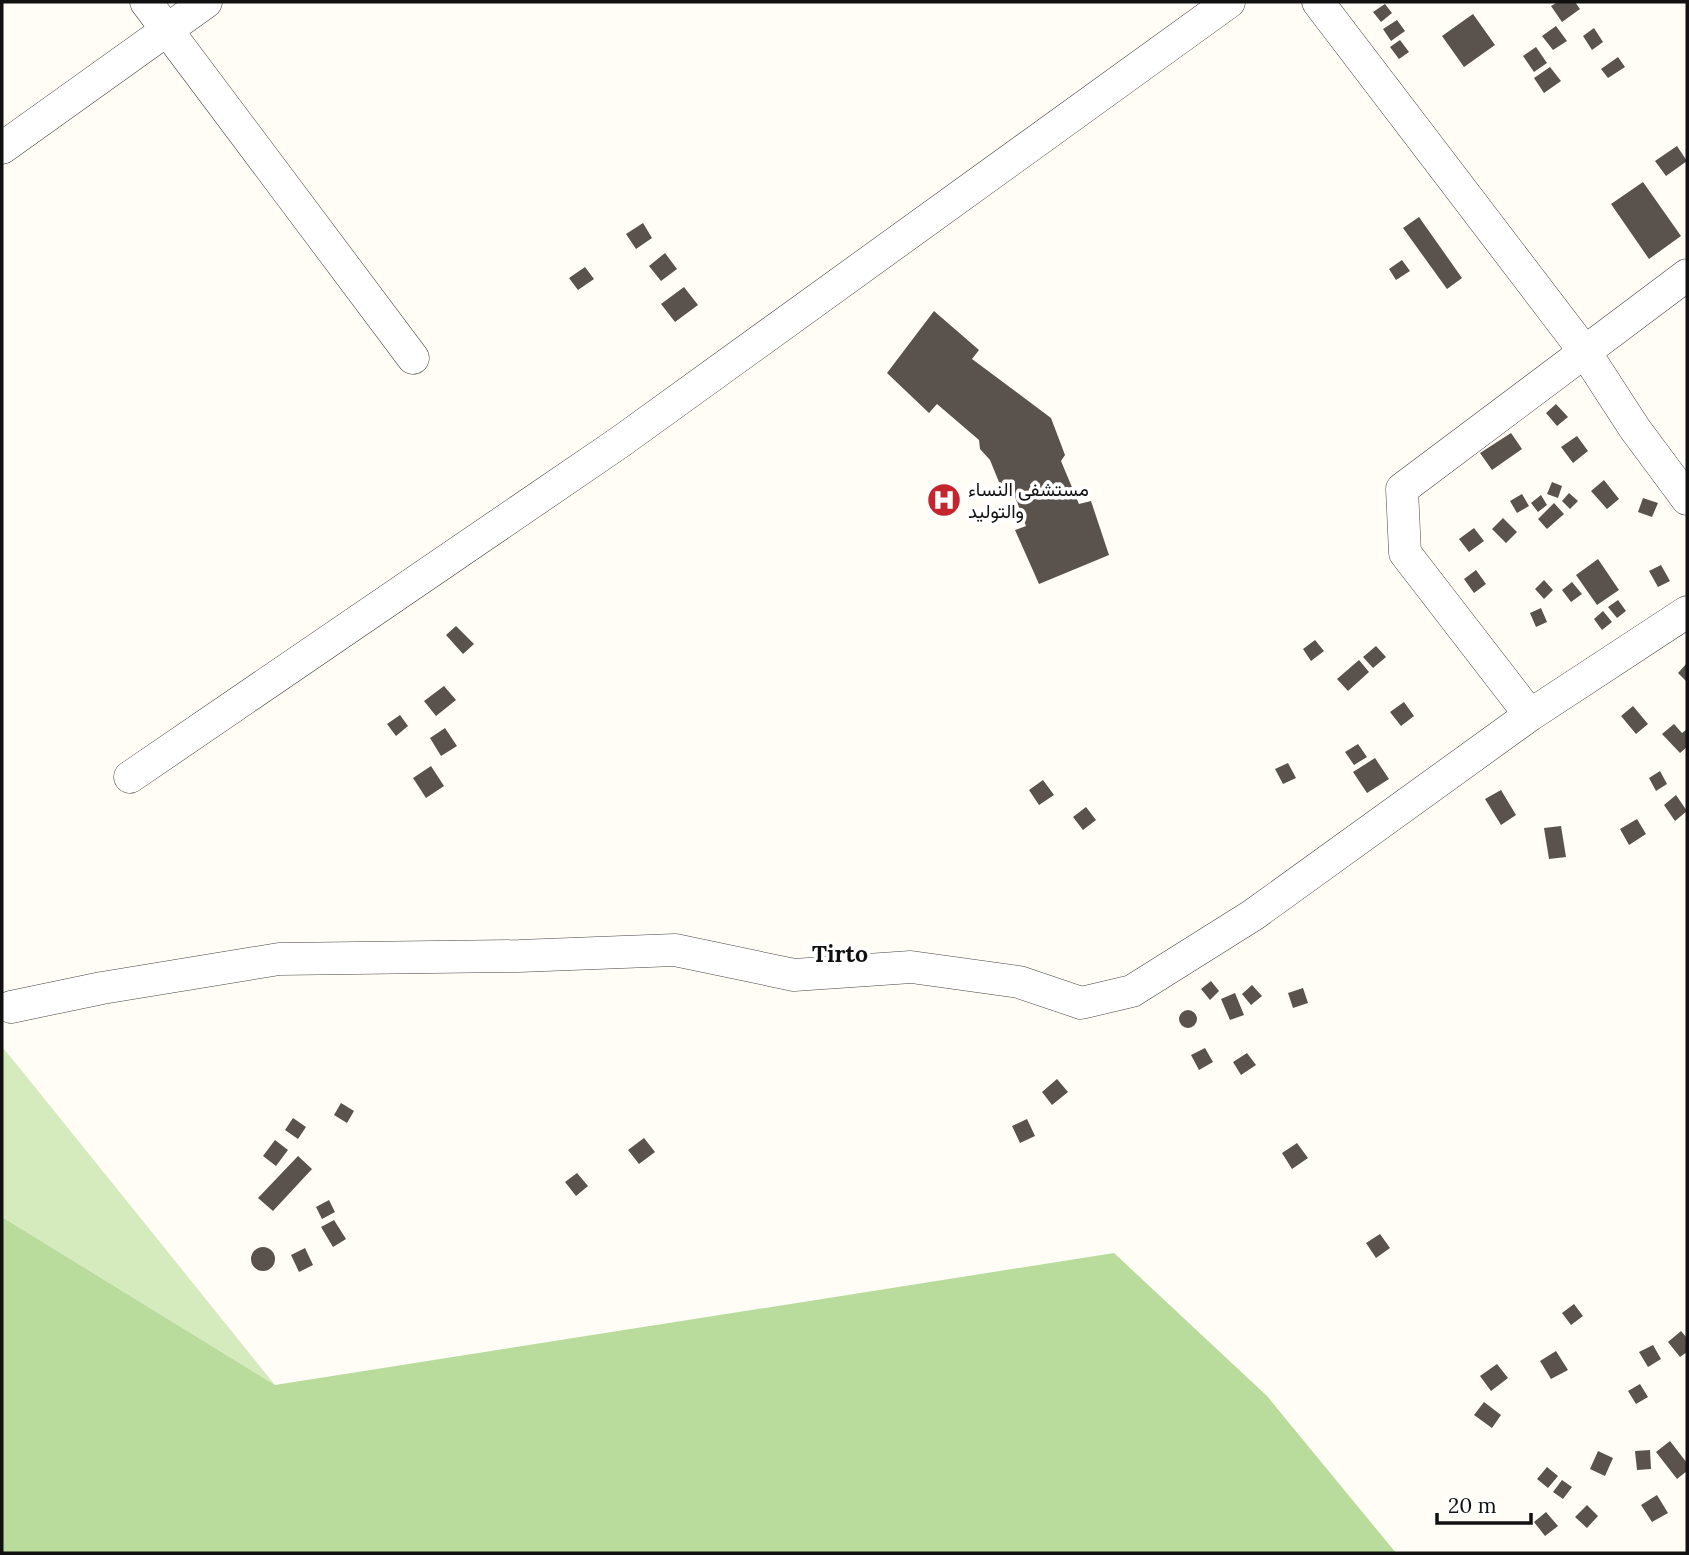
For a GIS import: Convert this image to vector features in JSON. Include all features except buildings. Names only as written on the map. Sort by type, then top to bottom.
[{"type":"street","points":[[146,2],[413,358]]},
{"type":"street","points":[[2,148],[206,2]]},
{"type":"street","points":[[130,777],[620,442],[1229,2]]},
{"type":"street","points":[[1318,2],[1585,352],[1635,429],[1687,499]]},
{"type":"street","points":[[1530,715],[1405,554],[1402,489],[1687,275]]},
{"type":"street","points":[[11,1007],[102,988],[279,959],[519,956],[675,950],[794,975],[911,967],[1019,982],[1081,1003],[1132,991],[1253,915],[1530,715],[1687,612]]},
{"type":"green space","points":[[2,1047],[18,1066],[275,1385],[2,1217]]},
{"type":"green space","points":[[2,1217],[275,1385],[1114,1253],[1267,1396],[1396,1553],[2,1553]]},
{"type":"place","name":"مستشفى النساء والتوليد","points":[[944,500]]},
{"type":"district","name":"Tirto","points":[[840,954]]}]
